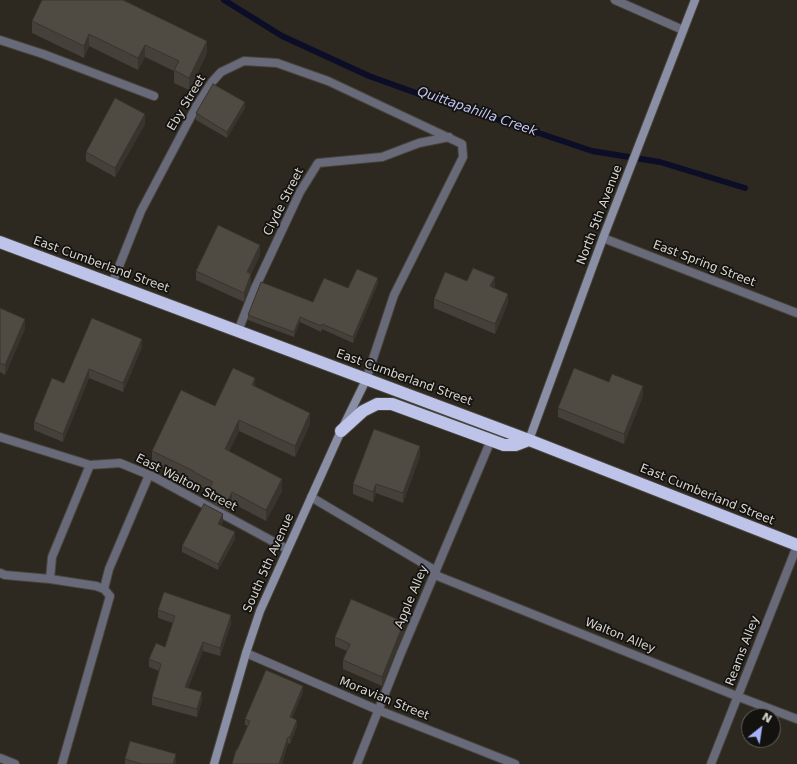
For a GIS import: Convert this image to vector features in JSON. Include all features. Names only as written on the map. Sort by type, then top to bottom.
[{"type":"highway","name":"East Cumberland Street","points":[[0,242],[529,440],[797,546]]},
{"type":"highway","points":[[341,431],[363,411],[377,404],[392,404],[504,445],[516,445],[529,440]]},
{"type":"street","points":[[616,0],[683,30]]},
{"type":"street","name":"North 5th Avenue","points":[[529,440],[603,238],[695,0]]},
{"type":"street","points":[[0,40],[44,54],[154,96]]},
{"type":"street","name":"Eby Street","points":[[112,284],[141,211],[196,108],[212,82],[221,72],[244,61],[277,64],[328,81],[462,144],[463,157],[394,295],[366,380]]},
{"type":"street","name":"Clyde Street","points":[[238,331],[255,288],[300,192],[318,163],[382,157],[419,143],[449,137]]},
{"type":"street","name":"East Spring Street","points":[[603,238],[797,313]]},
{"type":"street","name":"South 5th Avenue","points":[[214,764],[246,653],[260,611],[341,431],[366,380]]},
{"type":"street","name":"East Walton Street","points":[[0,437],[90,465],[120,463],[149,475],[287,549]]},
{"type":"street","name":"Apple Alley","points":[[357,764],[378,710],[491,440]]},
{"type":"street","points":[[50,580],[52,557],[90,465]]},
{"type":"street","points":[[104,589],[109,569],[149,475]]},
{"type":"street","name":"Walton Alley","points":[[311,497],[436,573],[739,697],[797,719]]},
{"type":"street","name":"Reams Alley","points":[[711,764],[739,697],[797,546]]},
{"type":"street","points":[[0,573],[5,575],[96,586],[104,589],[110,596],[62,764]]},
{"type":"street","name":"Moravian Street","points":[[246,653],[378,710],[515,764]]},
{"type":"street","points":[[0,758],[15,764]]},
{"type":"building","points":[[42,0],[123,0],[207,41],[189,78],[174,70],[179,61],[145,45],[138,58],[89,34],[84,46],[32,21]]},
{"type":"building","points":[[213,84],[245,102],[227,132],[196,113]]},
{"type":"building","points":[[115,98],[145,114],[115,168],[86,152]]},
{"type":"building","points":[[218,225],[260,245],[247,272],[251,274],[244,293],[196,271]]},
{"type":"building","points":[[473,268],[495,277],[490,286],[508,294],[495,324],[434,299],[445,272],[467,281]]},
{"type":"building","points":[[357,269],[378,278],[353,337],[322,324],[321,326],[300,317],[294,332],[248,315],[261,282],[313,302],[324,278],[348,288]]},
{"type":"building","points":[[0,308],[25,319],[5,365],[0,363]]},
{"type":"building","points":[[92,318],[142,339],[123,383],[89,369],[63,434],[34,422],[52,378],[64,383]]},
{"type":"building","points":[[233,368],[255,378],[252,385],[310,413],[295,446],[239,420],[225,449],[282,479],[266,510],[232,492],[228,500],[209,489],[213,482],[152,451],[181,390],[215,406]]},
{"type":"building","points":[[574,368],[609,382],[612,374],[643,386],[624,434],[558,408]]},
{"type":"building","points":[[374,429],[420,446],[403,493],[376,484],[373,492],[353,484]]},
{"type":"building","points":[[204,504],[223,514],[218,524],[235,532],[218,564],[182,546]]},
{"type":"building","points":[[164,592],[231,615],[220,648],[203,642],[185,687],[202,692],[197,709],[152,697],[161,664],[149,659],[156,643],[165,647],[175,616],[158,610]]},
{"type":"building","points":[[351,599],[404,622],[382,677],[343,660],[350,644],[335,637]]},
{"type":"building","points":[[266,670],[303,686],[290,717],[297,720],[290,737],[288,737],[279,764],[232,764],[236,750],[250,721],[245,719]]},
{"type":"building","points":[[130,741],[176,754],[173,764],[142,764],[125,759]]},
{"type":"waterway","name":"Quittapahilla Creek","points":[[224,0],[282,36],[369,76],[444,103],[592,151],[660,162],[745,188]]}]
